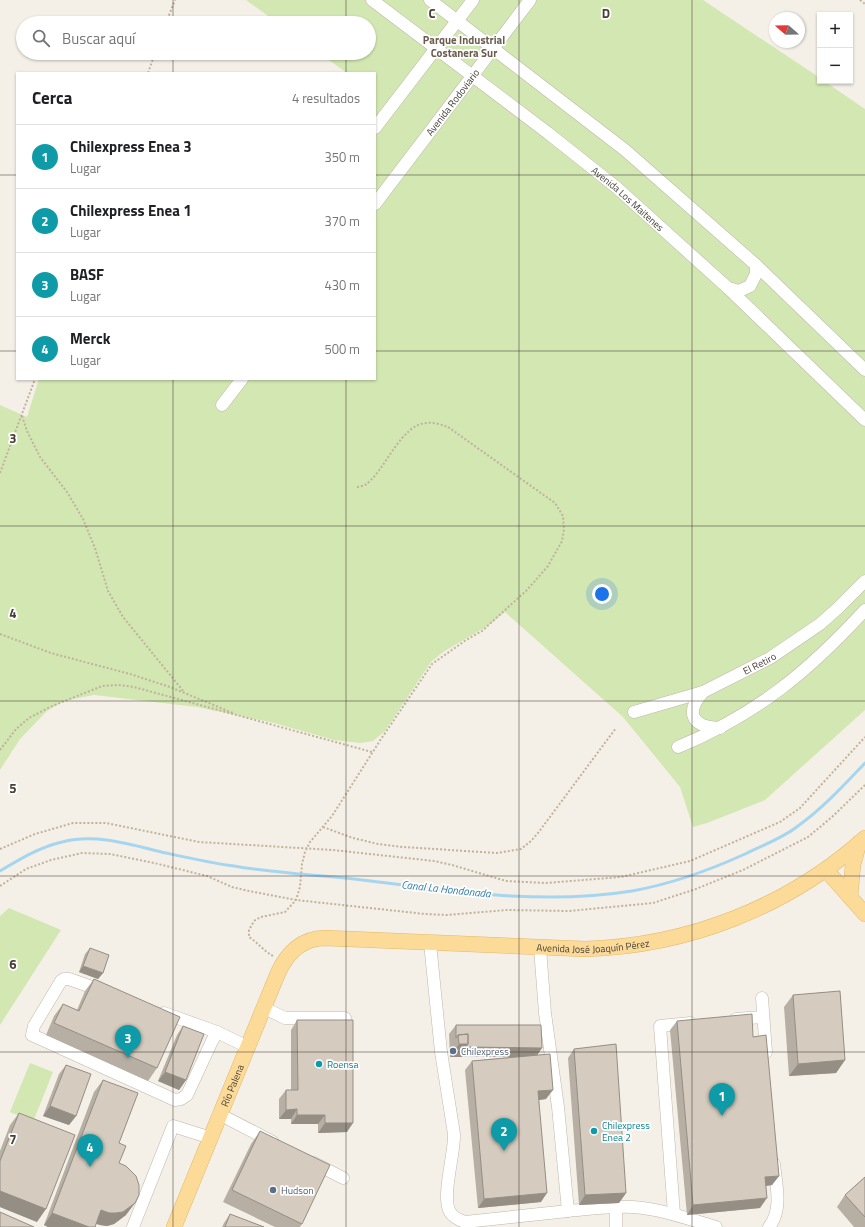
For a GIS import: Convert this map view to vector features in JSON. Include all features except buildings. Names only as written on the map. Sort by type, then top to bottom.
[{"type":"main road","name":"Avenida José Joaquín Pérez","points":[[296,948],[309,940],[319,938],[585,949],[656,942],[697,932],[736,918],[774,901],[826,870],[862,841]]},
{"type":"main road","points":[[850,897],[853,865],[862,841]]},
{"type":"main road","points":[[826,870],[865,914]]},
{"type":"main road","name":"Río Palena","points":[[174,1227],[284,962],[296,948]]},
{"type":"street","name":"Avenida Los Maitenes","points":[[372,0],[594,170],[637,205],[780,336],[865,420]]},
{"type":"street","points":[[430,0],[625,150],[756,265],[865,370]]},
{"type":"street","points":[[376,127],[473,0]]},
{"type":"street","name":"Avenida Rodoviario","points":[[376,203],[530,0]]},
{"type":"street","points":[[728,288],[739,291],[750,286],[756,274],[756,265]]},
{"type":"street","points":[[222,405],[241,380]]},
{"type":"street","name":"El Retiro","points":[[634,712],[703,692],[748,670],[787,648],[826,619],[865,581]]},
{"type":"street","points":[[678,747],[720,728],[759,705],[796,678],[830,647],[865,610]]},
{"type":"street","points":[[703,692],[695,704],[693,710],[694,717],[696,721],[703,726],[720,728]]},
{"type":"street","points":[[430,943],[441,1052],[455,1144],[447,1193],[447,1202],[450,1212],[454,1216],[465,1222],[616,1207],[647,1209],[674,1214],[716,1227]]},
{"type":"street","points":[[540,948],[545,1012],[558,1107],[568,1211]]},
{"type":"street","points":[[114,995],[69,979],[64,979],[61,981],[34,1026],[32,1035],[175,1100],[187,1095],[217,1032]]},
{"type":"street","points":[[762,998],[767,1065]]},
{"type":"street","points":[[151,1008],[217,1032],[248,1047]]},
{"type":"street","points":[[264,1008],[285,1018],[345,1018]]},
{"type":"street","points":[[724,1020],[763,1017]]},
{"type":"street","points":[[674,1214],[660,1026],[700,1022]]},
{"type":"street","points":[[221,1114],[282,1146]]},
{"type":"street","points":[[133,1227],[173,1126],[211,1138]]},
{"type":"street","points":[[769,1227],[778,1207],[773,1152]]},
{"type":"street","points":[[302,1157],[343,1178]]},
{"type":"street","points":[[616,1207],[616,1227]]},
{"type":"path","points":[[169,16],[175,0]]},
{"type":"path","points":[[860,0],[865,4]]},
{"type":"path","points":[[148,72],[153,60]]},
{"type":"path","points":[[0,473],[35,380]]},
{"type":"path","points":[[22,416],[27,431],[40,457],[68,492],[84,519],[95,548],[103,577],[115,604],[123,617],[184,692]]},
{"type":"path","points":[[284,962],[265,952],[249,937],[249,930],[254,921],[261,917],[285,912],[296,900],[300,887],[302,864],[310,842],[332,816],[347,795],[372,752],[432,664],[466,640],[482,631],[527,590],[548,566],[562,541],[564,529],[563,516],[555,503],[448,426],[432,423],[417,425],[394,447],[372,478],[364,486],[356,487]]},
{"type":"path","points":[[0,634],[51,652],[130,674],[184,692],[238,716]]},
{"type":"path","points":[[0,750],[16,729],[30,718],[50,707],[102,686],[119,685],[372,752]]},
{"type":"path","points":[[323,827],[353,838],[378,844],[403,847],[497,853],[521,849],[531,842],[616,728]]},
{"type":"path","points":[[0,849],[35,834],[73,823],[106,822],[200,842],[333,850],[434,861],[506,881],[546,883],[621,877],[690,861],[780,822],[800,808],[865,737]]},
{"type":"path","points":[[0,886],[26,869],[52,860],[82,853],[110,854],[154,862],[207,876],[232,887],[296,900],[418,913],[447,915],[507,910],[569,912],[653,903],[696,889],[743,870],[808,837],[832,817],[865,785]]},
{"type":"green space","points":[[246,0],[703,0],[769,44],[769,48],[775,48],[817,76],[817,84],[828,84],[865,109],[865,710],[765,800],[693,827],[680,787],[623,717],[505,612],[489,625],[443,652],[431,662],[385,731],[373,741],[360,743],[334,740],[274,723],[197,707],[94,695],[64,701],[47,711],[20,739],[0,770],[0,405],[27,417],[39,380],[376,380],[376,72],[346,72],[329,60],[376,60],[376,16],[268,16]]},
{"type":"green space","points":[[9,908],[61,930],[0,1025],[0,916]]},
{"type":"green space","points":[[30,1063],[53,1072],[33,1122],[10,1112]]},
{"type":"waterway","name":"Canal La Hondonada","points":[[0,871],[46,847],[75,840],[101,839],[251,869],[354,879],[469,893],[534,897],[567,897],[632,891],[661,885],[718,866],[786,834],[825,804],[865,763]]},
{"type":"place","name":"Chilexpress","points":[[453,1051]]},
{"type":"place","name":"BASF","points":[[128,1058]]},
{"type":"place","name":"Roensa","points":[[319,1064]]},
{"type":"place","name":"Chilexpress Enea 3","points":[[722,1116]]},
{"type":"place","name":"Chilexpress Enea 2","points":[[594,1131]]},
{"type":"place","name":"Chilexpress Enea 1","points":[[504,1151]]},
{"type":"place","name":"Merck","points":[[90,1167]]},
{"type":"place","name":"Hudson","points":[[273,1190]]},
{"type":"district","name":"Parque Industrial Costanera Sur","points":[[464,46]]}]
